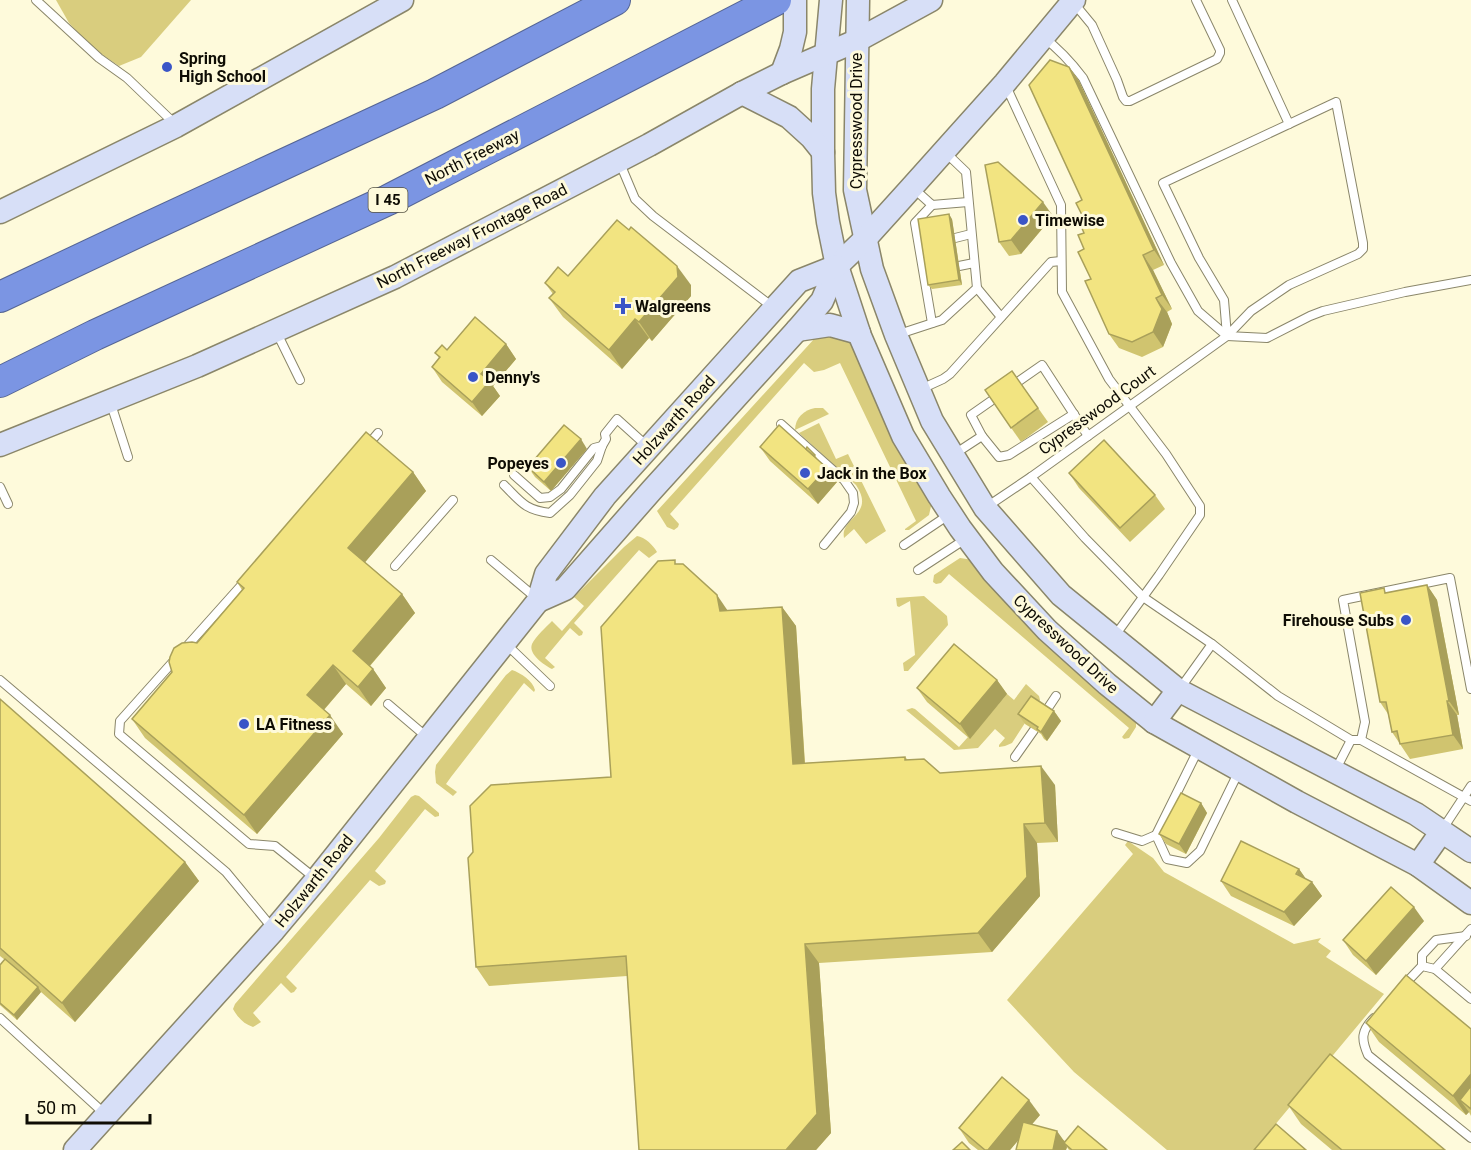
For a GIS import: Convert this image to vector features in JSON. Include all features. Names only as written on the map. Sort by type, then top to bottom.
[{"type":"highway","points":[[0,297],[435,94],[615,0]]},
{"type":"highway","name":"North Freeway","points":[[5,384],[95,335],[388,201],[776,0]]},
{"type":"highway","points":[[0,284],[142,230]]},
{"type":"main road","points":[[0,212],[176,126],[402,0]]},
{"type":"main road","points":[[782,73],[795,33],[795,0]]},
{"type":"main road","name":"Cypresswood Drive","points":[[831,0],[823,89],[823,152],[824,193],[837,266],[859,333],[903,436],[950,513],[993,572],[1047,630],[1107,684],[1154,722],[1297,802],[1418,865],[1471,903]]},
{"type":"main road","name":"Cypresswood Drive","points":[[858,0],[855,190],[872,269],[896,335],[932,421],[984,508],[1061,595],[1178,690],[1416,814],[1471,851]]},
{"type":"main road","name":"North Freeway Frontage Road","points":[[0,445],[197,366],[395,277],[742,93],[856,41],[931,0]]},
{"type":"main road","name":"Holzwarth Road","points":[[538,601],[565,589],[651,490],[797,330],[822,301],[837,266],[912,187],[1073,1]]},
{"type":"main road","points":[[742,93],[789,117],[811,137],[823,152]]},
{"type":"main road","name":"Holzwarth Road","points":[[79,1149],[106,1115],[274,930],[316,880],[538,601],[546,574],[605,496],[799,281],[837,266]]},
{"type":"main road","points":[[797,330],[830,325],[859,333]]},
{"type":"main road","points":[[1154,722],[1178,690]]},
{"type":"main road","points":[[1418,865],[1442,831]]},
{"type":"lane","points":[[36,0],[99,57],[127,78],[176,126]]},
{"type":"lane","points":[[1073,1],[1092,25],[1123,97],[1126,101],[1130,101],[1217,58],[1220,50],[1196,0]]},
{"type":"lane","points":[[1227,336],[1224,300],[1199,258],[1163,183],[1289,124],[1232,0]]},
{"type":"lane","points":[[1043,37],[1070,60],[1083,78],[1171,263],[1198,311],[1227,336],[1267,338],[1323,311],[1471,280]]},
{"type":"lane","points":[[1005,82],[1060,205],[1062,292],[1108,379],[1166,454],[1200,506],[1200,515],[1114,638]]},
{"type":"lane","name":"Cypresswood Court","points":[[984,508],[1031,477],[1227,336],[1251,311],[1289,285],[1358,254],[1363,249],[1336,102],[1289,124]]},
{"type":"lane","points":[[944,150],[966,172],[976,288],[1001,317]]},
{"type":"lane","points":[[619,160],[635,199],[653,216],[774,308]]},
{"type":"lane","points":[[912,187],[932,205]]},
{"type":"lane","points":[[932,323],[926,272],[915,223],[932,205],[968,202]]},
{"type":"lane","points":[[955,238],[972,234]]},
{"type":"lane","points":[[919,390],[950,374],[1051,261],[1061,261]]},
{"type":"lane","points":[[959,266],[974,263]]},
{"type":"lane","points":[[896,335],[942,320],[976,288]]},
{"type":"lane","points":[[276,330],[300,380]]},
{"type":"lane","points":[[1074,414],[1009,455],[999,457],[982,436],[971,415],[1042,365],[1074,414],[1088,436]]},
{"type":"lane","points":[[110,401],[128,457]]},
{"type":"lane","points":[[504,485],[525,506],[550,513],[570,495],[597,461],[606,440],[605,434],[617,419],[648,448]]},
{"type":"lane","points":[[781,424],[844,480],[853,492],[854,503],[851,512],[824,545]]},
{"type":"lane","points":[[360,454],[378,433]]},
{"type":"lane","points":[[953,455],[982,436]]},
{"type":"lane","points":[[514,475],[540,498],[550,497],[561,489],[594,448],[602,447]]},
{"type":"lane","points":[[1031,477],[1085,538],[1143,597],[1212,644],[1278,696],[1351,740],[1360,740],[1467,799]]},
{"type":"lane","points":[[0,487],[8,504]]},
{"type":"lane","points":[[395,566],[453,500]]},
{"type":"lane","points":[[904,545],[950,513]]},
{"type":"lane","points":[[918,570],[968,538]]},
{"type":"lane","points":[[490,560],[538,601]]},
{"type":"lane","points":[[252,574],[120,721],[119,734],[249,844],[275,846],[316,880]]},
{"type":"lane","points":[[1360,740],[1365,722],[1343,600],[1450,578],[1471,689]]},
{"type":"lane","points":[[505,643],[550,686]]},
{"type":"lane","points":[[1178,690],[1212,644]]},
{"type":"lane","points":[[0,680],[226,872],[274,930]]},
{"type":"lane","points":[[1046,711],[1056,696]]},
{"type":"lane","points":[[388,704],[429,738]]},
{"type":"lane","points":[[1016,757],[1034,730]]},
{"type":"lane","points":[[1335,772],[1351,740]]},
{"type":"lane","points":[[1116,833],[1142,841],[1156,835],[1199,747]]},
{"type":"lane","points":[[1156,835],[1167,859],[1187,863],[1200,851],[1239,770]]},
{"type":"lane","points":[[1442,831],[1467,799],[1471,786]]},
{"type":"lane","points":[[1399,991],[1422,966],[1422,955],[1436,940],[1468,932]]},
{"type":"lane","points":[[1435,969],[1468,932]]},
{"type":"lane","points":[[1422,966],[1435,969],[1471,999]]},
{"type":"lane","points":[[1383,1008],[1367,1025],[1363,1041],[1368,1055],[1471,1138]]},
{"type":"lane","points":[[0,1018],[106,1115]]},
{"type":"shaded area","points":[[56,0],[191,0],[141,57],[119,66],[91,47],[69,23]]},
{"type":"shaded area","points":[[824,333],[845,335],[853,344],[932,502],[929,515],[909,530],[905,530],[916,521],[840,363],[814,372],[804,363],[670,514],[679,524],[678,527],[674,530],[667,527],[657,511],[815,338]]},
{"type":"shaded area","points":[[815,408],[823,408],[829,414],[795,430],[801,415]]},
{"type":"shaded area","points":[[819,423],[836,459],[848,454],[886,531],[866,544],[854,529],[844,538],[847,525],[862,503],[856,485],[799,433]]},
{"type":"shaded area","points":[[637,536],[648,542],[657,552],[649,558],[639,550],[574,623],[583,632],[582,635],[579,636],[570,628],[545,658],[555,667],[552,669],[545,665],[532,652],[532,644],[536,638],[552,621],[562,631],[584,606],[574,597]]},
{"type":"shaded area","points":[[960,558],[973,560],[1136,722],[1136,727],[1129,738],[1122,737],[1129,728],[949,574],[941,583],[933,582],[934,575]]},
{"type":"shaded area","points":[[924,596],[947,616],[948,625],[908,671],[904,671],[903,663],[915,655],[910,601],[899,607],[896,598]]},
{"type":"shaded area","points":[[512,670],[526,678],[535,690],[534,692],[524,683],[451,777],[446,784],[457,792],[453,796],[436,783],[436,765]]},
{"type":"shaded area","points":[[1026,684],[1039,696],[1040,700],[1012,743],[1005,746],[999,747],[1005,738],[995,729],[978,748],[954,750],[906,710],[915,709],[959,747],[968,737],[970,738],[1007,694],[1014,700]]},
{"type":"shaded area","points":[[415,795],[439,813],[439,816],[435,817],[425,809],[375,871],[386,881],[385,884],[379,886],[370,880],[286,977],[297,988],[294,992],[291,993],[281,983],[253,1013],[261,1022],[253,1027],[244,1022],[233,1009],[235,1004]]},
{"type":"shaded area","points":[[1128,841],[1153,858],[1164,872],[1294,944],[1321,938],[1318,942],[1331,951],[1326,957],[1384,994],[1254,1150],[1167,1150],[1074,1072],[1007,1000],[1133,854],[1125,845]]},
{"type":"building","points":[[1050,60],[1069,67],[1154,250],[1143,255],[1162,295],[1156,298],[1162,309],[1153,332],[1132,342],[1109,334],[1085,281],[1091,279],[1078,252],[1084,249],[1078,235],[1084,233],[1078,219],[1083,217],[1076,203],[1082,200],[1029,85]]},
{"type":"building","points":[[998,162],[1043,202],[1011,240],[999,242],[985,165]]},
{"type":"building","points":[[949,214],[959,280],[928,285],[918,219]]},
{"type":"building","name":"Walgreens","points":[[617,220],[629,230],[631,227],[677,266],[678,277],[639,322],[635,319],[609,350],[549,298],[555,292],[545,283],[558,267],[568,276]]},
{"type":"building","name":"Denny's","points":[[475,317],[506,344],[481,374],[490,381],[472,402],[432,367],[440,357],[435,353],[442,345],[447,350]]},
{"type":"building","points":[[1012,371],[1038,408],[1011,428],[985,390]]},
{"type":"building","points":[[564,425],[581,439],[544,482],[528,467]]},
{"type":"building","name":"Jack in the Box","points":[[779,425],[827,468],[808,489],[760,447]]},
{"type":"building","points":[[366,432],[413,472],[348,548],[402,594],[353,651],[373,669],[358,687],[333,665],[307,695],[330,715],[244,815],[132,719],[172,672],[169,662],[174,648],[182,643],[197,643],[244,588],[237,582]]},
{"type":"building","points":[[1104,440],[1155,495],[1120,528],[1069,473]]},
{"type":"building","points":[[675,560],[675,564],[683,564],[717,595],[720,611],[782,607],[793,764],[905,757],[905,760],[924,759],[940,773],[1041,766],[1045,823],[1024,824],[1027,877],[978,933],[805,944],[817,1114],[786,1150],[639,1150],[626,956],[476,967],[468,858],[473,852],[470,806],[491,785],[611,777],[601,627],[658,561]]},
{"type":"building","points":[[1427,585],[1449,701],[1447,701],[1453,735],[1400,744],[1397,731],[1392,732],[1386,702],[1380,702],[1360,593],[1384,588],[1385,593]]},
{"type":"building","points":[[954,644],[997,680],[960,724],[917,688]]},
{"type":"building","points":[[1031,696],[1054,711],[1041,732],[1037,729],[1038,727],[1018,714]]},
{"type":"building","points":[[0,699],[185,862],[62,1003],[0,948]]},
{"type":"building","points":[[1181,793],[1201,803],[1179,844],[1159,834]]},
{"type":"building","points":[[1241,841],[1299,869],[1296,874],[1312,882],[1284,912],[1221,881]]},
{"type":"building","points":[[1391,887],[1414,907],[1366,961],[1343,940]]},
{"type":"building","points":[[5,959],[38,987],[14,1015],[0,1003],[0,965]]},
{"type":"building","points":[[1406,975],[1471,1029],[1471,1074],[1453,1096],[1366,1023]]},
{"type":"building","points":[[1330,1054],[1445,1150],[1342,1150],[1288,1105]]},
{"type":"building","points":[[1002,1077],[1029,1100],[988,1150],[985,1150],[959,1128]]},
{"type":"building","points":[[1471,1086],[1471,1109],[1460,1100]]},
{"type":"building","points":[[1023,1122],[1057,1131],[1053,1150],[1016,1150]]},
{"type":"building","points":[[1276,1124],[1306,1150],[1254,1150]]},
{"type":"building","points":[[1078,1126],[1107,1150],[1072,1150],[1064,1143]]},
{"type":"building","points":[[962,1142],[970,1150],[953,1150]]},
{"type":"place","name":"Spring High School","points":[[167,67]]},
{"type":"place","name":"Timewise","points":[[1023,220]]},
{"type":"place","name":"Walgreens","points":[[623,306]]},
{"type":"place","name":"Denny's","points":[[473,377]]},
{"type":"place","name":"Popeyes","points":[[561,463]]},
{"type":"place","name":"Jack in the Box","points":[[805,473]]},
{"type":"place","name":"Firehouse Subs","points":[[1406,620]]},
{"type":"place","name":"LA Fitness","points":[[244,724]]}]
